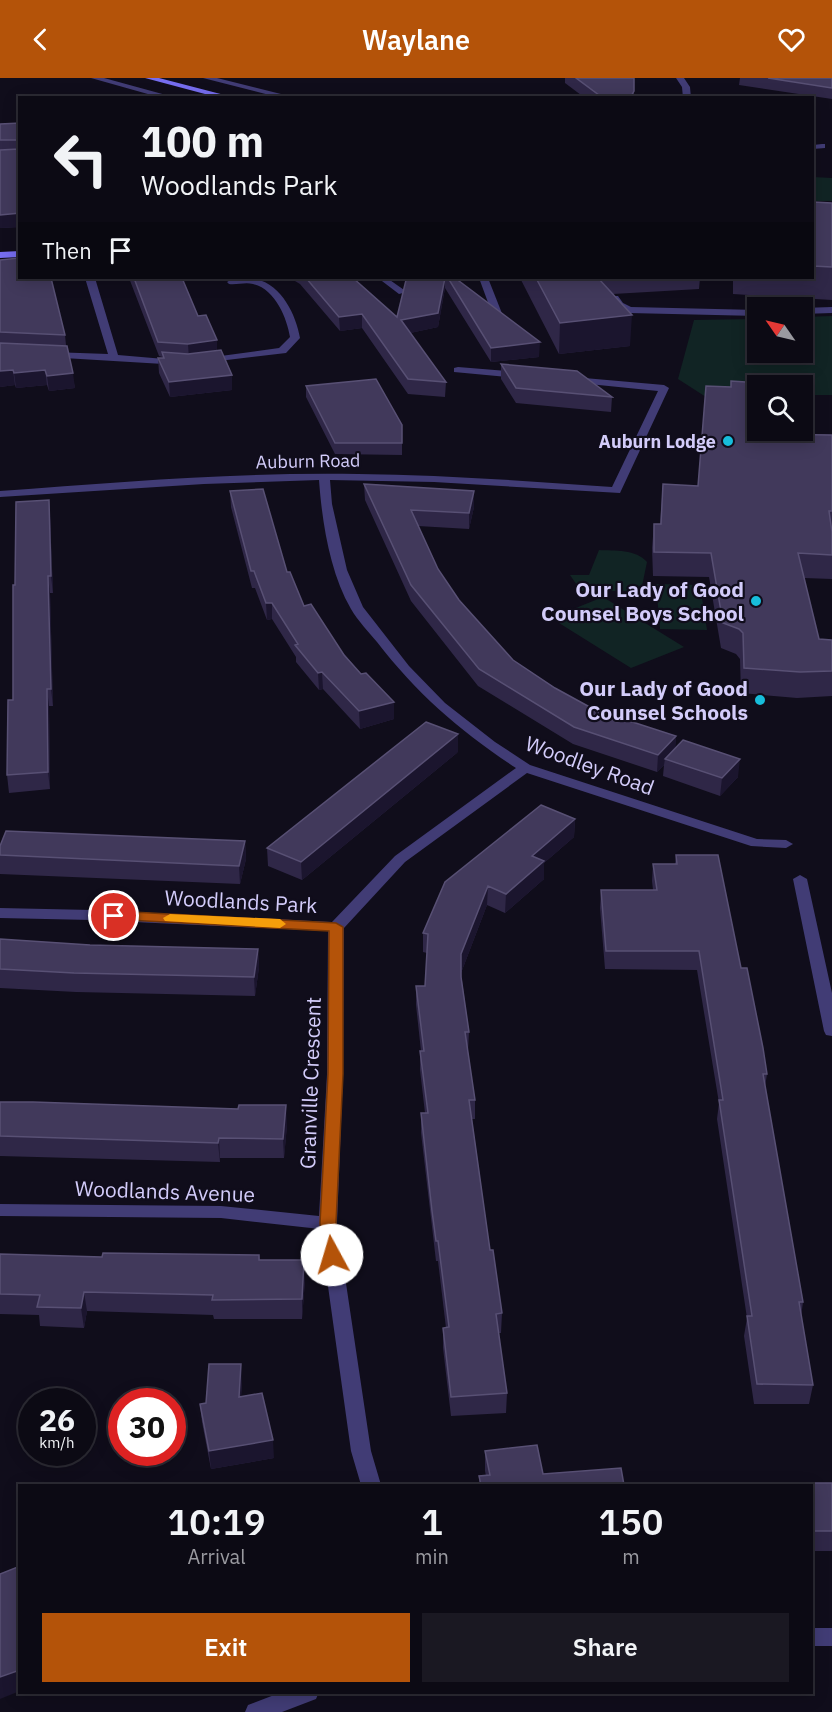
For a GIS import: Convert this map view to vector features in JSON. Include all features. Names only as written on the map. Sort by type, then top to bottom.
[{"type":"main road","points":[[149,78],[224,96]]},
{"type":"main road","points":[[0,255],[18,254]]},
{"type":"street","points":[[94,78],[165,96]]},
{"type":"street","points":[[207,78],[284,96]]},
{"type":"street","points":[[680,78],[686,87],[687,96]]},
{"type":"street","points":[[90,279],[114,357]]},
{"type":"street","points":[[383,279],[402,292]]},
{"type":"street","points":[[483,279],[498,316]]},
{"type":"street","points":[[42,355],[194,363],[282,351],[295,338],[294,325],[283,306],[269,290],[256,282],[232,282]]},
{"type":"street","points":[[615,298],[620,305],[629,310],[747,313]]},
{"type":"street","points":[[813,311],[832,310]]},
{"type":"street","points":[[458,370],[527,376]]},
{"type":"street","name":"Auburn Road","points":[[0,494],[157,483],[324,478],[407,478],[616,491],[664,388],[561,379]]},
{"type":"street","name":"Woodley Road","points":[[324,478],[326,504],[341,570],[357,608],[404,669],[440,706],[489,745],[525,768],[756,843],[790,842]]},
{"type":"street","points":[[336,927],[400,859],[501,783],[525,768]]},
{"type":"street","points":[[800,879],[832,1031]]},
{"type":"street","name":"Woodlands Park","points":[[0,913],[103,915],[336,927]]},
{"type":"street","name":"Granville Crescent","points":[[336,927],[335,1074],[328,1223],[361,1451],[371,1484]]},
{"type":"street","name":"Woodlands Avenue","points":[[0,1210],[221,1212],[328,1223]]},
{"type":"street","points":[[813,1637],[832,1637]]},
{"type":"street","points":[[256,1712],[303,1694]]},
{"type":"green space","points":[[814,177],[832,178],[832,201],[814,201]]},
{"type":"green space","points":[[832,316],[832,395],[813,395],[813,375],[747,375],[747,388],[706,397],[678,379],[694,320],[747,319],[747,363],[813,363],[813,317]]},
{"type":"green space","points":[[599,550],[631,553],[647,562],[641,591],[581,591],[570,575],[589,575]]},
{"type":"green space","points":[[656,584],[700,585],[707,630],[660,629]]},
{"type":"green space","points":[[603,597],[684,647],[631,668],[551,618]]},
{"type":"building","points":[[576,78],[634,78],[634,91],[631,96],[600,96]]},
{"type":"building","points":[[768,78],[832,78],[832,88]]},
{"type":"building","points":[[18,123],[18,140],[0,140],[0,124]]},
{"type":"building","points":[[18,149],[18,213],[0,215],[0,150]]},
{"type":"building","points":[[814,202],[832,203],[832,267],[814,266]]},
{"type":"building","points":[[18,258],[18,279],[51,279],[65,335],[0,332],[0,260]]},
{"type":"building","points":[[134,279],[182,279],[198,316],[206,315],[217,340],[188,344],[158,342]]},
{"type":"building","points":[[307,279],[354,279],[397,317],[406,280],[445,279],[438,313],[401,320],[446,382],[408,379],[362,314],[339,317]]},
{"type":"building","points":[[449,279],[456,279],[540,342],[491,348]]},
{"type":"building","points":[[537,279],[599,279],[632,315],[560,323]]},
{"type":"building","points":[[0,343],[67,346],[73,373],[47,376],[45,370],[14,373],[13,370],[0,371]]},
{"type":"building","points":[[221,350],[232,375],[169,382],[158,358],[164,358],[162,352],[188,354]]},
{"type":"building","points":[[501,364],[577,371],[612,397],[516,388]]},
{"type":"building","points":[[376,379],[402,425],[402,443],[335,443],[306,386]]},
{"type":"building","points":[[731,381],[747,382],[747,441],[813,441],[813,435],[832,435],[832,511],[829,511],[832,555],[798,553],[819,639],[832,640],[832,671],[800,672],[744,668],[743,633],[723,623],[711,553],[654,552],[654,524],[661,524],[663,484],[698,486],[706,386],[731,387]]},
{"type":"building","points":[[364,484],[474,491],[469,513],[411,510],[438,569],[459,600],[513,660],[555,688],[617,722],[620,718],[676,736],[658,755],[574,727],[479,669],[411,585]]},
{"type":"building","points":[[263,489],[287,572],[290,572],[304,606],[311,604],[344,655],[361,674],[366,673],[394,702],[359,711],[322,672],[318,673],[295,645],[298,644],[272,603],[266,603],[254,571],[251,571],[230,491]]},
{"type":"building","points":[[49,500],[51,576],[48,576],[51,689],[47,689],[48,772],[7,775],[8,700],[13,700],[16,502]]},
{"type":"building","points":[[426,722],[458,734],[301,862],[267,848]]},
{"type":"building","points":[[683,740],[740,759],[722,778],[665,759]]},
{"type":"building","points":[[541,805],[575,819],[532,856],[544,861],[506,894],[488,886],[461,954],[461,977],[469,1032],[465,1032],[475,1100],[469,1100],[490,1250],[493,1250],[502,1313],[496,1314],[507,1393],[451,1397],[443,1328],[449,1327],[432,1211],[421,1113],[428,1113],[420,1051],[424,1051],[416,986],[425,986],[428,934],[423,933],[445,882]]},
{"type":"building","points":[[6,831],[245,841],[239,866],[0,855],[0,846]]},
{"type":"building","points":[[676,855],[718,855],[741,968],[747,968],[763,1048],[767,1074],[763,1074],[803,1302],[799,1302],[813,1385],[757,1384],[747,1316],[752,1316],[719,1100],[723,1100],[699,951],[606,951],[601,890],[657,890],[653,864],[677,864]]},
{"type":"building","points":[[0,939],[90,945],[258,949],[254,977],[74,973],[0,969]]},
{"type":"building","points":[[0,1102],[238,1109],[239,1105],[286,1105],[283,1139],[219,1138],[218,1143],[0,1136]]},
{"type":"building","points":[[103,1253],[259,1255],[259,1260],[304,1260],[302,1299],[212,1300],[213,1295],[84,1292],[81,1308],[37,1307],[40,1295],[0,1294],[0,1254],[102,1257]]},
{"type":"building","points":[[209,1364],[241,1364],[239,1397],[262,1393],[273,1440],[209,1451],[200,1404],[206,1403]]},
{"type":"building","points":[[537,1445],[543,1474],[621,1468],[624,1484],[481,1484],[479,1476],[490,1475],[485,1451]]},
{"type":"building","points":[[832,1483],[832,1531],[813,1531],[813,1484],[784,1484]]},
{"type":"building","points":[[18,1567],[18,1671],[0,1677],[0,1574]]},
{"type":"slow traffic","points":[[170,918],[280,924]]},
{"type":"place","name":"Auburn Lodge","points":[[728,441]]},
{"type":"place","name":"Our Lady of Good Counsel Boys School","points":[[756,601]]},
{"type":"place","name":"Our Lady of Good Counsel Schools","points":[[760,700]]},
{"type":"route","points":[[114,916],[336,927],[335,1074],[328,1223],[332,1255]]}]
